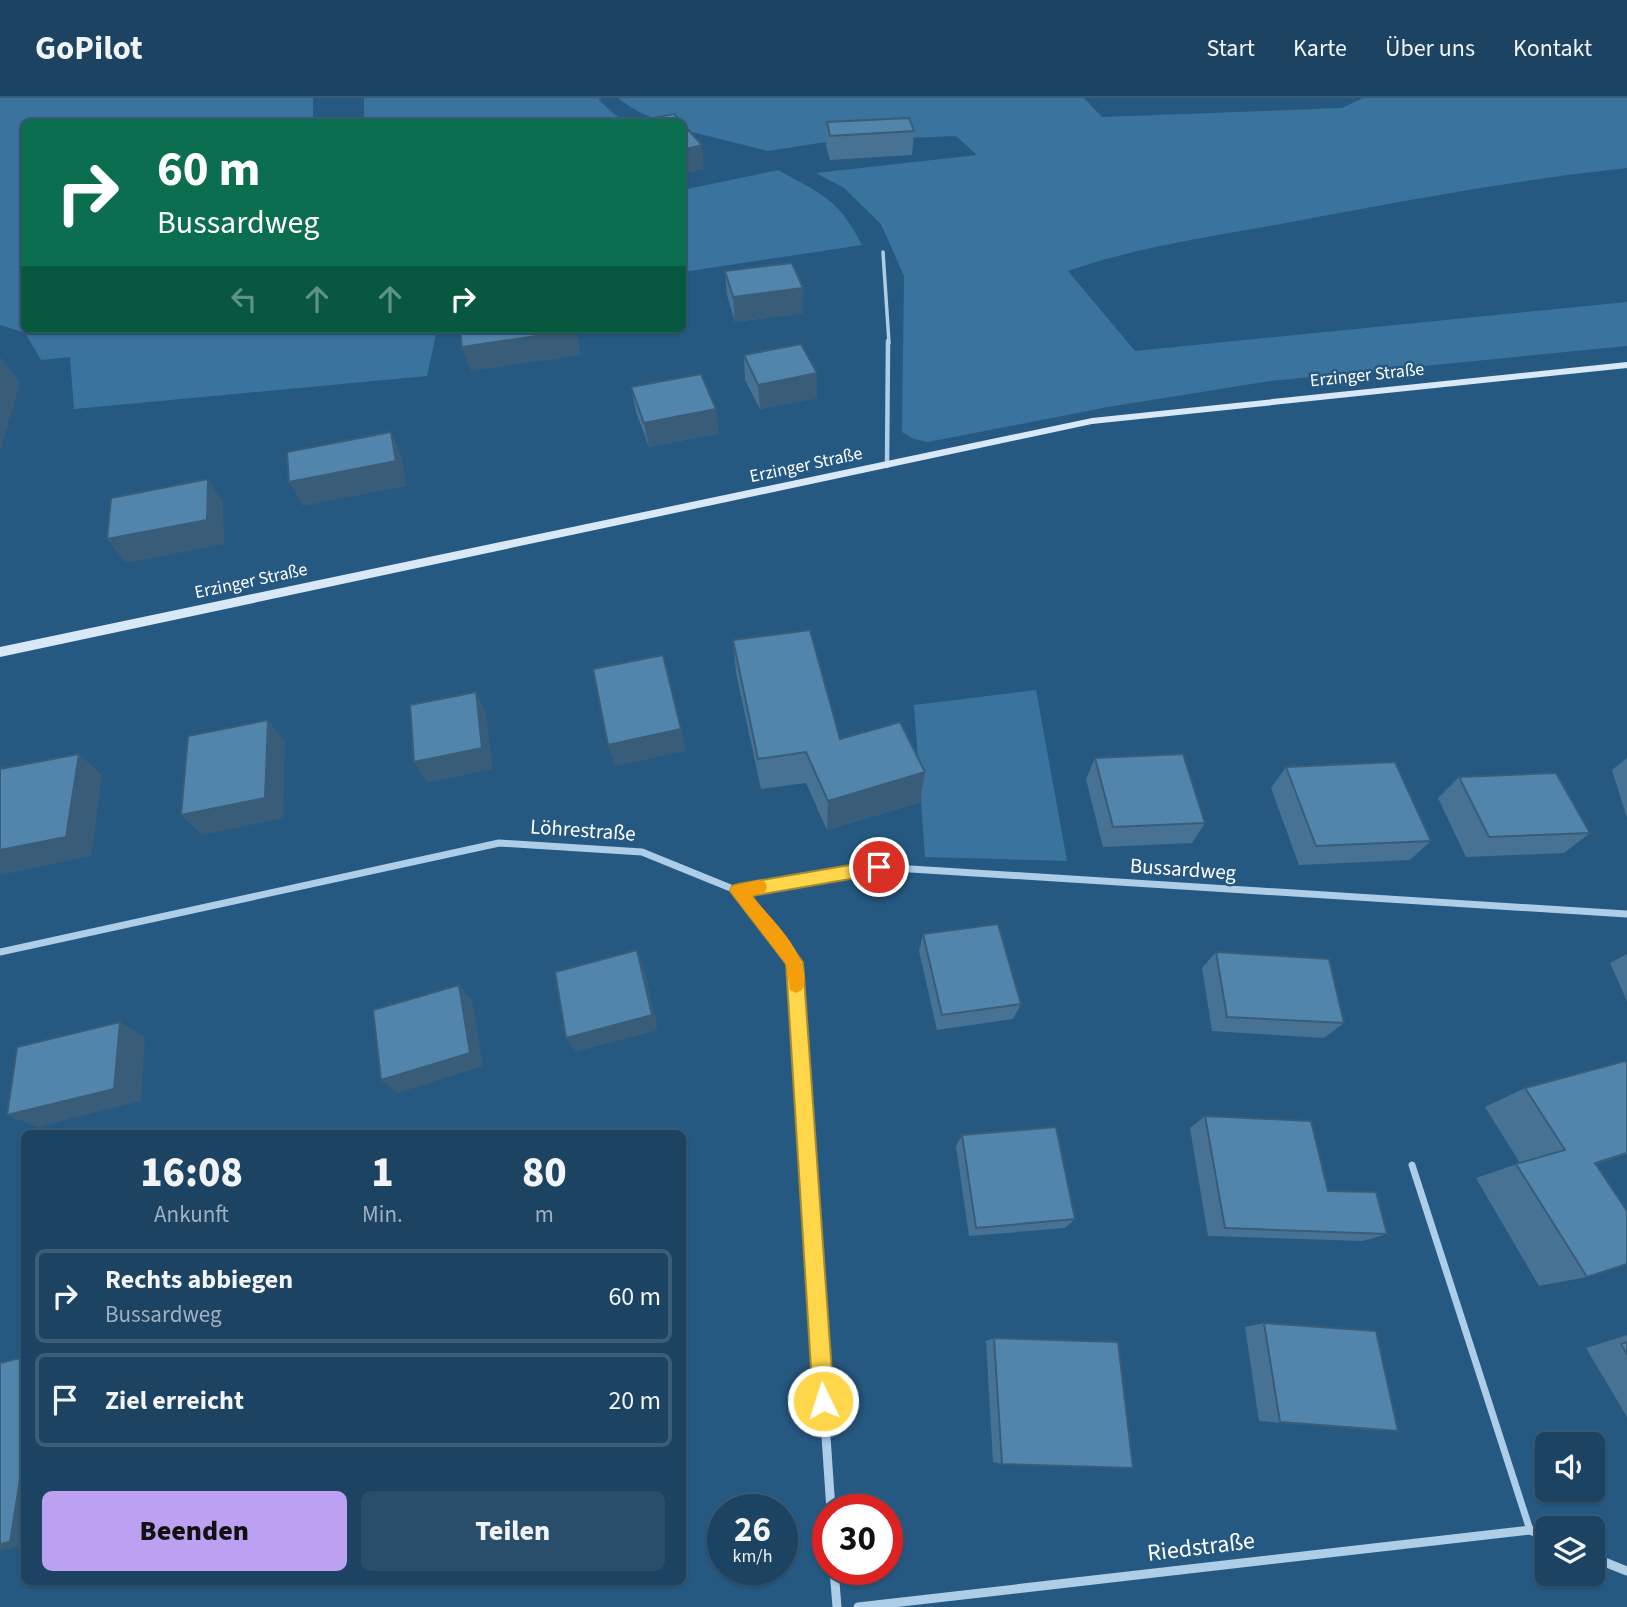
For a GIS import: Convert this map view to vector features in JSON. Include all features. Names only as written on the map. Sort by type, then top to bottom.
[{"type":"street","name":"Erzinger Straße","points":[[0,652],[1092,421],[1627,365]]},
{"type":"street","name":"Löhrestraße","points":[[0,952],[499,844],[642,852],[738,891],[794,962],[830,1494]]},
{"type":"street","name":"Bussardweg","points":[[738,891],[879,867],[1627,914]]},
{"type":"street","name":"Riedstraße","points":[[858,1607],[1530,1530],[1535,1532]]},
{"type":"street","points":[[1605,1562],[1627,1571]]},
{"type":"street","points":[[836,1585],[837,1607]]},
{"type":"lane","points":[[883,252],[889,350],[887,466]]},
{"type":"lane","points":[[1412,1165],[1530,1530]]},
{"type":"shaded area","points":[[0,98],[313,98],[313,119],[21,119],[21,332],[0,325]]},
{"type":"shaded area","points":[[364,98],[603,98],[598,99],[615,115],[625,119],[364,119]]},
{"type":"shaded area","points":[[618,98],[1084,98],[1102,117],[1342,108],[1363,98],[1627,98],[1627,168],[1459,192],[1207,237],[1150,248],[1068,271],[1135,351],[1627,302],[1627,346],[1270,381],[1108,407],[928,442],[914,439],[902,432],[904,276],[881,224],[844,188],[816,173],[977,155],[956,136],[832,141],[768,151],[686,130],[686,119],[660,119],[633,108]]},
{"type":"shaded area","points":[[778,170],[817,192],[836,207],[862,245],[686,272],[686,189]]},
{"type":"shaded area","points":[[25,333],[436,333],[427,376],[74,409],[70,357],[41,360]]},
{"type":"shaded area","points":[[1036,690],[1067,861],[925,857],[914,705]]},
{"type":"building","points":[[674,114],[679,119],[648,119]]},
{"type":"building","points":[[909,118],[914,131],[830,136],[827,122]]},
{"type":"building","points":[[686,127],[702,145],[686,149]]},
{"type":"building","points":[[792,263],[803,288],[733,297],[725,271]]},
{"type":"building","points":[[460,333],[556,333],[462,347]]},
{"type":"building","points":[[801,344],[817,373],[758,385],[744,355]]},
{"type":"building","points":[[701,374],[716,409],[644,423],[631,387]]},
{"type":"building","points":[[391,432],[396,461],[289,482],[287,452]]},
{"type":"building","points":[[208,479],[207,520],[107,539],[111,498]]},
{"type":"building","points":[[810,630],[840,739],[900,722],[925,772],[828,801],[806,752],[758,759],[733,640]]},
{"type":"building","points":[[663,655],[681,729],[608,745],[593,669]]},
{"type":"building","points":[[476,692],[482,748],[414,762],[410,705]]},
{"type":"building","points":[[268,720],[265,798],[181,815],[188,736]]},
{"type":"building","points":[[79,754],[66,837],[0,850],[0,769]]},
{"type":"building","points":[[1183,754],[1205,823],[1113,827],[1095,758]]},
{"type":"building","points":[[1395,762],[1431,841],[1316,846],[1286,767]]},
{"type":"building","points":[[1556,773],[1590,833],[1489,837],[1459,777]]},
{"type":"building","points":[[998,924],[1021,1004],[942,1015],[923,934]]},
{"type":"building","points":[[637,950],[652,1015],[566,1038],[555,972]]},
{"type":"building","points":[[1216,952],[1329,959],[1344,1023],[1227,1017]]},
{"type":"building","points":[[459,985],[470,1053],[381,1080],[373,1010]]},
{"type":"building","points":[[120,1022],[114,1089],[7,1115],[17,1047]]},
{"type":"building","points":[[1625,1061],[1627,1153],[1595,1163],[1627,1211],[1627,1264],[1587,1277],[1516,1164],[1565,1150],[1525,1088]]},
{"type":"building","points":[[1205,1116],[1311,1121],[1328,1191],[1376,1192],[1387,1234],[1225,1228]]},
{"type":"building","points":[[1056,1127],[1075,1219],[976,1228],[962,1135]]},
{"type":"building","points":[[1264,1323],[1376,1331],[1398,1431],[1280,1422]]},
{"type":"building","points":[[994,1338],[1118,1342],[1133,1468],[1002,1464]]},
{"type":"building","points":[[1627,1342],[1627,1354],[1621,1344]]},
{"type":"building","points":[[21,1358],[21,1473],[10,1542],[0,1544],[0,1363]]},
{"type":"slow traffic","points":[[759,887],[738,891],[794,962],[796,985]]},
{"type":"route","points":[[823,1401],[794,962],[738,891],[879,867]]}]
